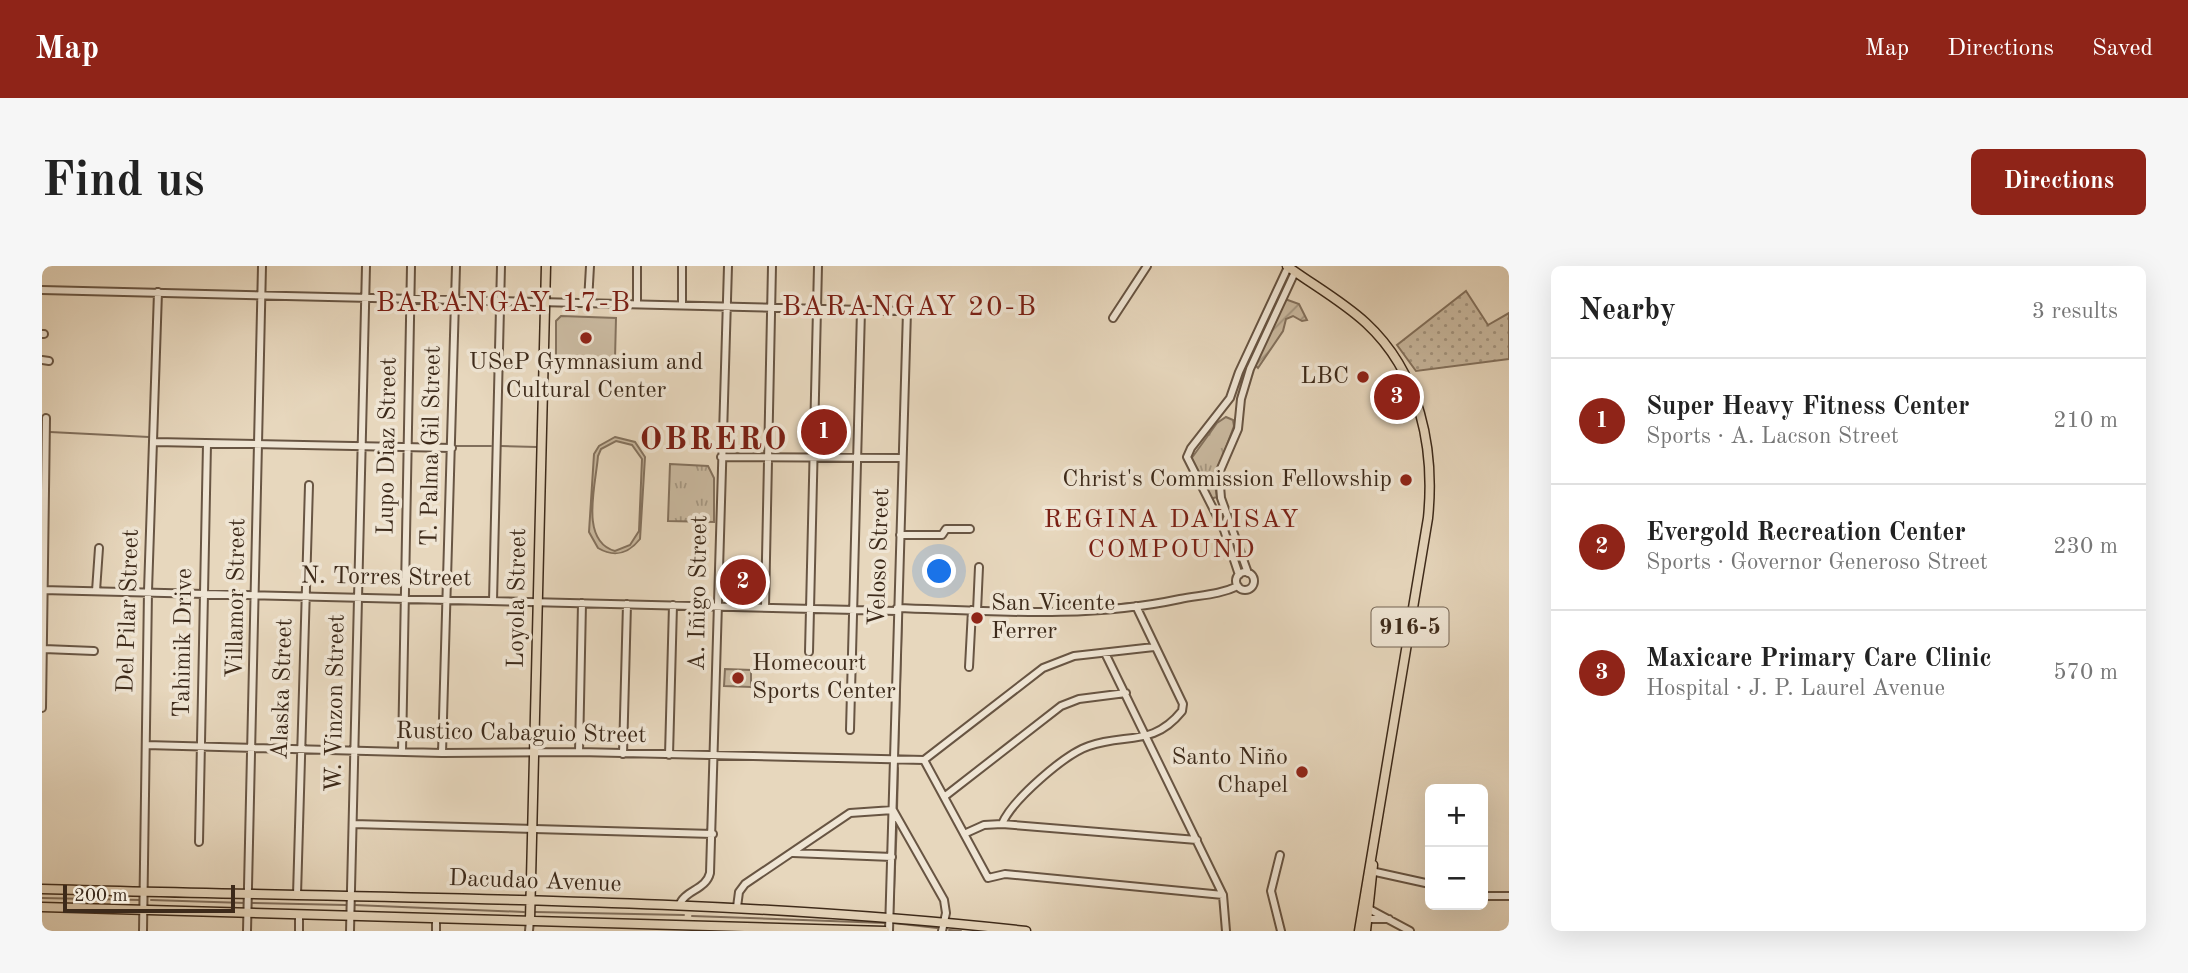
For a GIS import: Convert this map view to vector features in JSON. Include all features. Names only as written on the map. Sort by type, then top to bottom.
[{"type":"main road","name":"Loyola Street","points":[[530,920],[546,266]]},
{"type":"main road","name":"916-5","points":[[1290,268],[1347,307],[1378,336],[1399,366],[1415,399],[1427,443],[1430,480],[1428,518],[1372,868],[1359,931]]},
{"type":"main road","name":"916-5","points":[[1367,926],[1372,868]]},
{"type":"main road","name":"Dacudao Avenue","points":[[42,889],[737,907],[890,916],[943,926],[1023,931]]},
{"type":"main road","name":"Dacudao Avenue","points":[[42,907],[887,931]]},
{"type":"street","name":"Villamor Street","points":[[247,931],[262,266]]},
{"type":"street","name":"W. Vinzon Street","points":[[350,931],[366,266]]},
{"type":"street","name":"Lupo Diaz Street","points":[[402,752],[411,266]]},
{"type":"street","name":"T. Palma Gil Street","points":[[442,753],[456,266]]},
{"type":"street","points":[[493,601],[501,266]]},
{"type":"street","points":[[588,302],[590,266]]},
{"type":"street","points":[[637,303],[638,266]]},
{"type":"street","points":[[682,266],[682,304]]},
{"type":"street","name":"A. Iñigo Street","points":[[679,906],[682,898],[709,879],[713,834],[728,266]]},
{"type":"street","points":[[765,607],[772,266]]},
{"type":"street","points":[[809,652],[818,266]]},
{"type":"street","points":[[1113,318],[1147,266]]},
{"type":"street","points":[[1290,268],[1250,369],[1241,399],[1238,429],[1219,473],[1221,498],[1248,573],[1254,578],[1252,587],[1245,590],[1238,586],[1239,575],[1224,530],[1189,467],[1188,453],[1230,398],[1239,372],[1290,268]]},
{"type":"street","points":[[42,290],[861,310],[850,730]]},
{"type":"street","name":"Del Pilar Street","points":[[143,931],[148,591],[158,292]]},
{"type":"street","name":"Veloso Street","points":[[861,310],[907,311],[892,857],[887,931]]},
{"type":"street","points":[[42,708],[43,439],[46,418]]},
{"type":"street","points":[[155,442],[452,448]]},
{"type":"street","name":"Tahimik Drive","points":[[199,842],[208,444]]},
{"type":"street","points":[[722,457],[902,458]]},
{"type":"street","name":"Alaska Street","points":[[297,895],[309,485]]},
{"type":"street","points":[[1209,503],[1221,498]]},
{"type":"street","points":[[900,535],[942,535],[946,529],[970,529]]},
{"type":"street","points":[[96,591],[99,548]]},
{"type":"street","points":[[969,667],[979,567]]},
{"type":"street","points":[[1239,575],[1248,573]]},
{"type":"street","name":"N. Torres Street","points":[[43,590],[853,610],[974,610],[1035,614],[1167,602],[1217,594],[1238,586]]},
{"type":"street","points":[[579,752],[582,603]]},
{"type":"street","points":[[623,754],[627,604]]},
{"type":"street","points":[[669,755],[673,605]]},
{"type":"street","points":[[1002,824],[1026,792],[1083,748],[1149,737],[1182,711],[1183,704],[1136,606]]},
{"type":"street","points":[[1154,647],[1064,659],[1035,672],[924,760],[988,878],[1005,874],[1223,895]]},
{"type":"street","points":[[44,649],[94,651]]},
{"type":"street","points":[[1105,653],[1149,737],[1223,895],[1226,931]]},
{"type":"street","points":[[944,797],[1060,705],[1079,699],[1126,693]]},
{"type":"street","name":"Rustico Cabaguio Street","points":[[146,745],[442,753],[579,752],[924,760]]},
{"type":"street","points":[[737,907],[737,897],[746,884],[850,813],[893,810],[944,900],[946,908],[943,926]]},
{"type":"street","points":[[353,824],[713,834]]},
{"type":"street","points":[[964,834],[984,825],[1002,824],[1198,840]]},
{"type":"street","points":[[792,853],[892,857]]},
{"type":"street","points":[[1280,855],[1271,883],[1281,931]]},
{"type":"street","points":[[1372,868],[1425,883]]},
{"type":"street","points":[[1488,896],[1509,896]]},
{"type":"street","points":[[1369,909],[1410,931]]},
{"type":"street","points":[[299,915],[299,931]]},
{"type":"street","points":[[436,918],[436,931]]},
{"type":"street","points":[[1367,926],[1391,919]]},
{"type":"street","name":"Loyola Street","points":[[529,931],[530,920]]},
{"type":"green space","points":[[1466,291],[1488,325],[1509,313],[1509,359],[1416,371],[1397,345]]},
{"type":"green space","points":[[1285,299],[1299,304],[1307,320],[1302,321],[1293,316],[1286,319],[1283,331],[1258,368],[1254,364]]},
{"type":"green space","name":"USeP Gymnasium and Cultural Center","points":[[561,316],[616,318],[615,359],[560,359],[556,355],[556,321]]},
{"type":"green space","points":[[1226,417],[1233,420],[1234,426],[1214,479],[1217,497],[1210,499],[1191,459],[1217,423]]},
{"type":"green space","points":[[615,437],[635,442],[645,457],[640,539],[631,548],[616,554],[598,548],[589,532],[594,454],[599,446]],"holes":[[[616,441],[632,445],[642,459],[639,531],[630,545],[615,551],[604,545],[593,524],[598,456],[601,449]]]},
{"type":"green space","points":[[670,464],[708,466],[714,478],[714,522],[668,521]]},
{"type":"green space","points":[[725,574],[761,575],[761,590],[725,589]]},
{"type":"green space","name":"Homecourt Sports Center","points":[[725,669],[751,670],[751,687],[724,686]]},
{"type":"waterway","points":[[906,452],[910,321]]},
{"type":"waterway","points":[[50,432],[149,437]]},
{"type":"waterway","points":[[455,446],[491,446]]},
{"type":"waterway","points":[[501,446],[537,447]]},
{"type":"waterway","points":[[1068,609],[1153,601]]},
{"type":"waterway","points":[[898,754],[902,613]]},
{"type":"waterway","points":[[897,810],[898,768]]},
{"type":"waterway","points":[[893,913],[897,821]]},
{"type":"waterway","points":[[42,898],[140,900]]},
{"type":"waterway","points":[[151,900],[245,903]]},
{"type":"waterway","points":[[251,903],[346,905]]},
{"type":"waterway","points":[[354,905],[524,912]]},
{"type":"waterway","points":[[535,912],[684,915]]},
{"type":"waterway","points":[[692,916],[885,923]]},
{"type":"waterway","points":[[893,923],[937,928]]},
{"type":"waterway","points":[[949,930],[961,931]]},
{"type":"place","name":"USeP Gymnasium and Cultural Center","points":[[586,338]]},
{"type":"place","name":"LBC","points":[[1363,377]]},
{"type":"place","name":"Maxicare Primary Care Clinic","points":[[1397,397]]},
{"type":"place","name":"Super Heavy Fitness Center","points":[[824,432]]},
{"type":"place","name":"Christ's Commission Fellowship","points":[[1406,480]]},
{"type":"place","name":"Evergold Recreation Center","points":[[743,582]]},
{"type":"place","name":"San Vicente Ferrer","points":[[977,618]]},
{"type":"place","name":"Homecourt Sports Center","points":[[738,678]]},
{"type":"place","name":"Santo Niño Chapel","points":[[1302,772]]},
{"type":"district","name":"BARANGAY 17-B","points":[[504,304]]},
{"type":"district","name":"BARANGAY 20-B","points":[[910,308]]},
{"type":"district","name":"OBRERO","points":[[714,441]]},
{"type":"district","name":"REGINA DALISAY COMPOUND","points":[[1172,535]]}]
